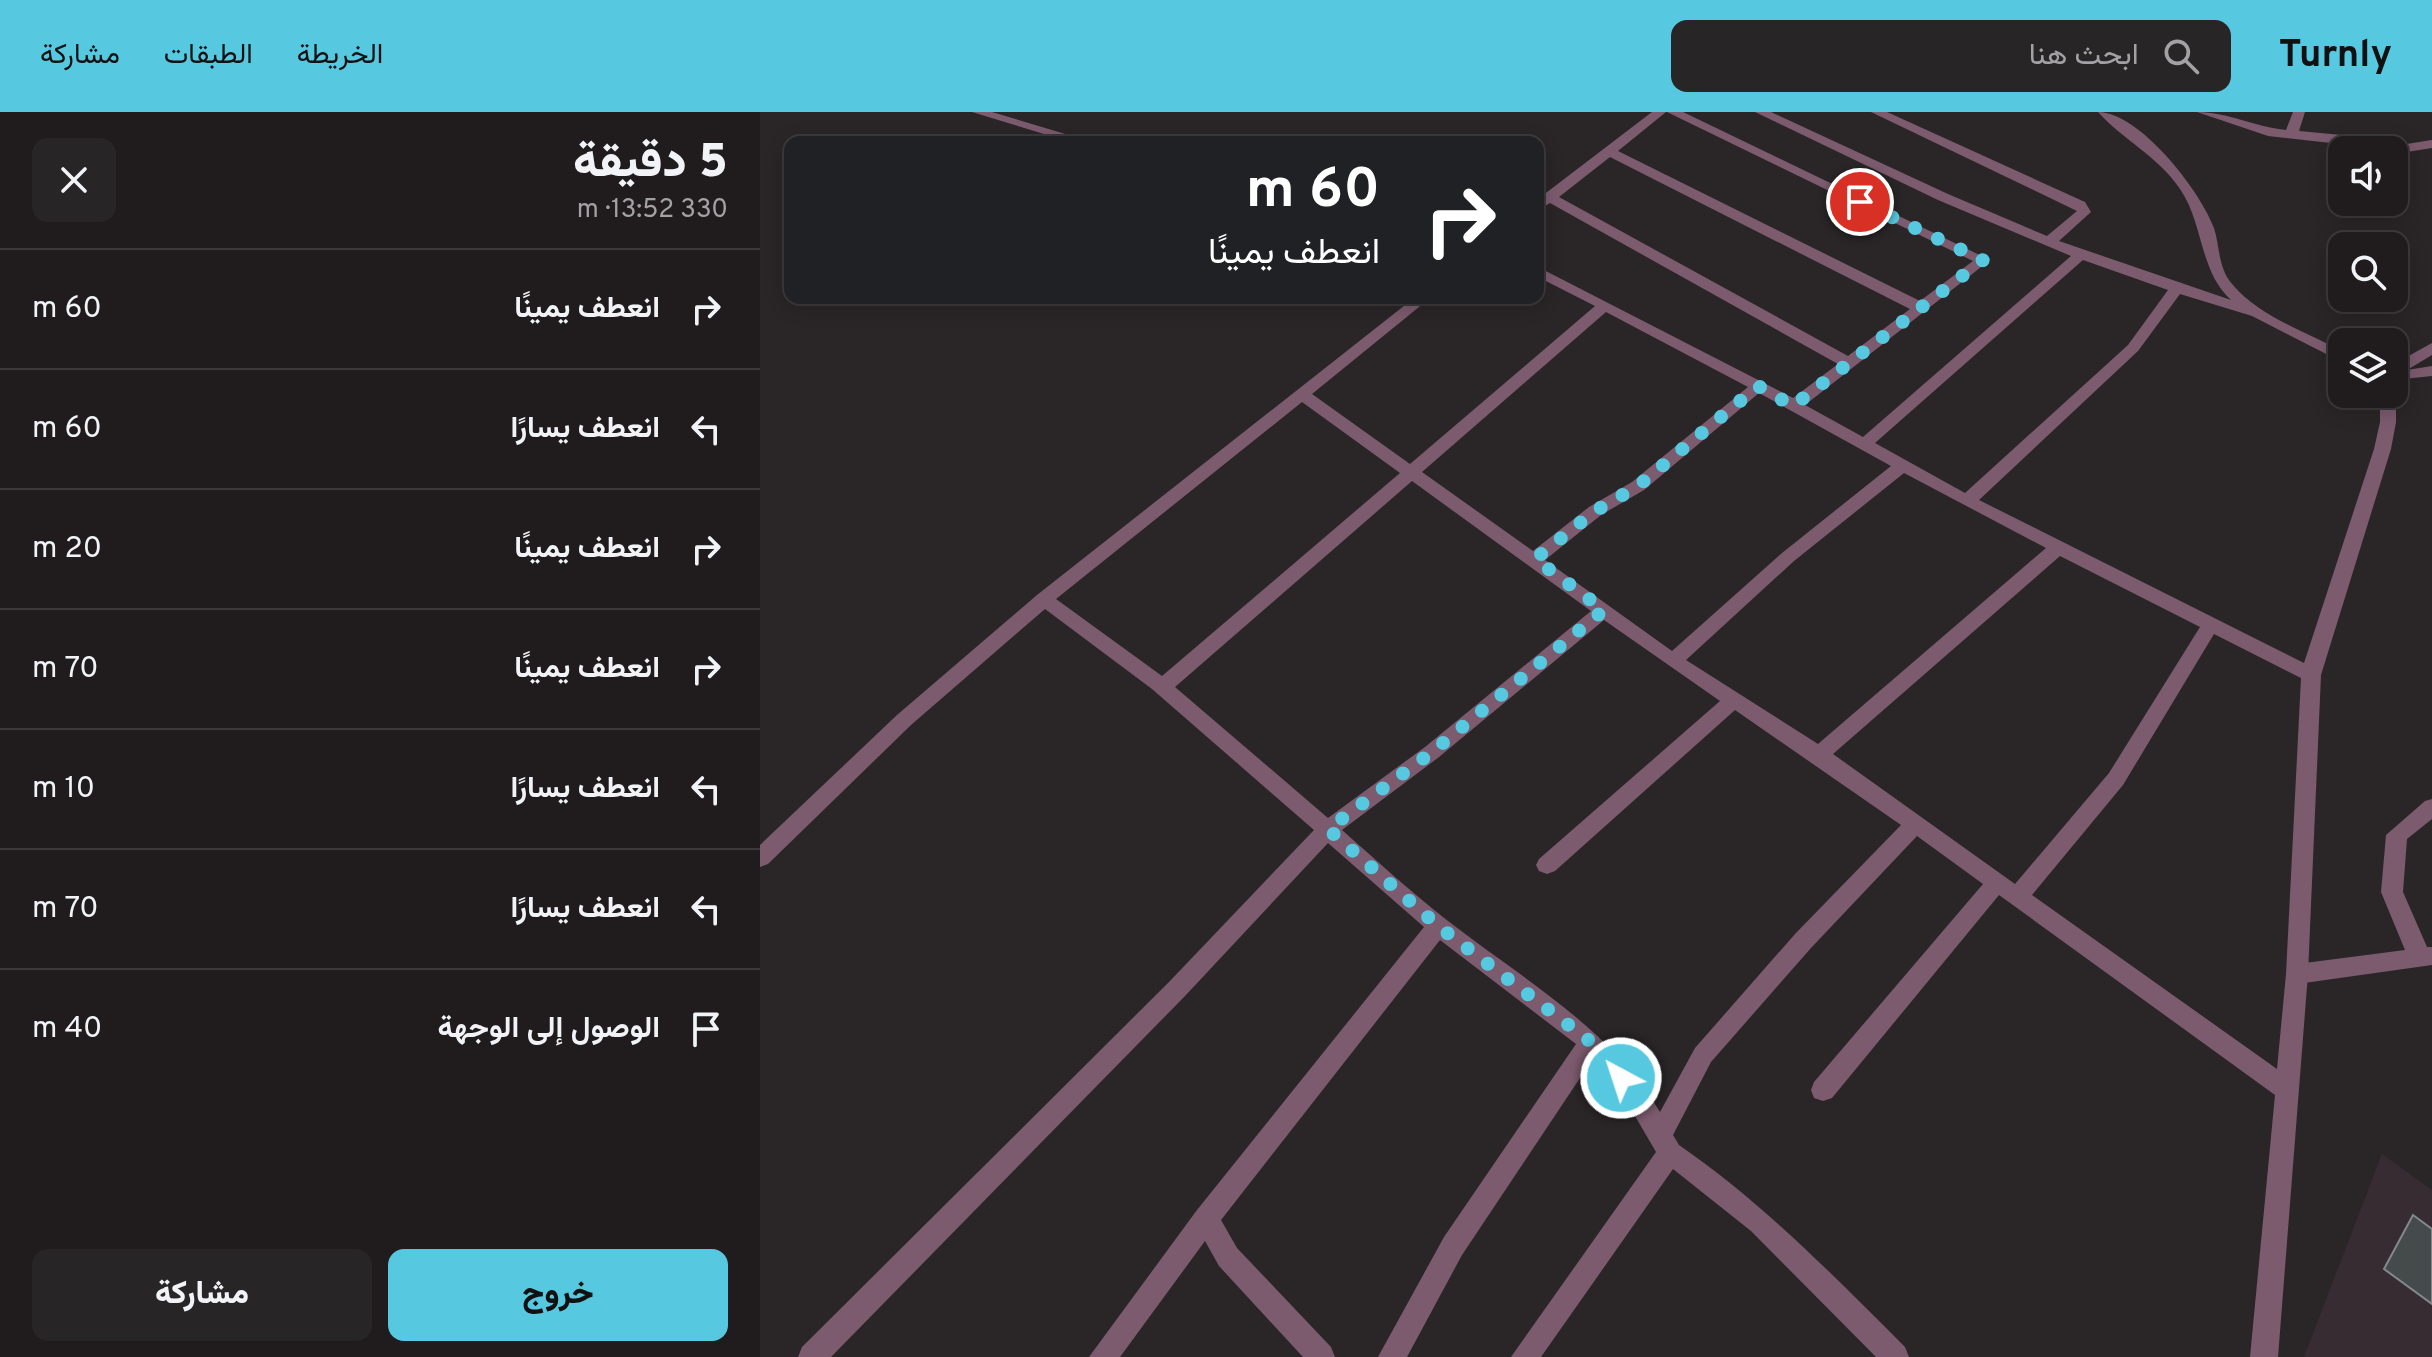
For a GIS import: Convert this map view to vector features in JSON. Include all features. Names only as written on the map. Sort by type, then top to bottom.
[{"type":"street","points":[[978,112],[1064,136]]},
{"type":"street","points":[[1660,112],[1544,202],[1617,231],[1849,363]]},
{"type":"street","points":[[1673,112],[1983,260],[1793,406]]},
{"type":"street","points":[[1761,112],[2050,241],[2177,288],[2259,313]]},
{"type":"street","points":[[1877,112],[2080,205],[2084,212],[2050,241]]},
{"type":"street","points":[[2104,112],[2154,151],[2192,191],[2208,230],[2218,276],[2230,291],[2259,313],[2328,350]]},
{"type":"street","points":[[2203,112],[2291,135],[2342,139],[2404,151],[2432,144]]},
{"type":"street","points":[[2291,135],[2299,112]]},
{"type":"street","points":[[1608,151],[1921,308]]},
{"type":"street","points":[[1864,444],[2083,253]]},
{"type":"street","points":[[1544,274],[1758,386],[1967,501],[2311,675]]},
{"type":"street","points":[[1967,501],[2133,348],[2177,288]]},
{"type":"street","points":[[760,858],[904,720],[1044,599],[1415,304]]},
{"type":"street","points":[[1162,687],[1605,305]]},
{"type":"street","points":[[2408,364],[2432,348]]},
{"type":"street","points":[[2408,373],[2432,371]]},
{"type":"street","points":[[1535,559],[1595,511],[1638,486],[1758,386]]},
{"type":"street","points":[[1302,394],[1412,470],[1673,661],[1819,755],[2287,1090]]},
{"type":"street","points":[[2264,1357],[2297,974],[2311,675],[2320,638],[2367,506],[2389,408]]},
{"type":"street","points":[[1673,661],[1788,557],[1903,465]]},
{"type":"street","points":[[1819,755],[2059,547]]},
{"type":"street","points":[[1044,599],[1162,687],[1438,926],[1591,1042],[1637,1096],[1665,1145],[1708,1177],[1828,1288],[1895,1357]]},
{"type":"street","points":[[812,1357],[1177,989],[1328,829],[1432,752],[1604,610]]},
{"type":"street","points":[[2018,896],[2116,779],[2211,624]]},
{"type":"street","points":[[1547,865],[1734,700]]},
{"type":"street","points":[[2297,974],[2426,957],[2392,892],[2397,835],[2432,807]]},
{"type":"street","points":[[1525,1357],[1665,1145],[1703,1055],[1803,941],[1914,825]]},
{"type":"street","points":[[1823,1090],[1997,882]]},
{"type":"street","points":[[1103,1357],[1206,1219],[1438,926]]},
{"type":"street","points":[[1392,1357],[1453,1246],[1591,1042]]},
{"type":"street","points":[[1206,1219],[1228,1257],[1321,1357]]},
{"type":"shaded area","points":[[2382,1154],[2432,1190],[2432,1357],[2304,1357]]},
{"type":"building","points":[[2413,1215],[2432,1229],[2432,1304],[2384,1269]]},
{"type":"route","points":[[1621,1078],[1591,1042],[1438,926],[1328,829],[1432,752],[1604,610],[1535,559],[1595,511],[1638,486],[1758,386],[1793,406],[1983,260],[1860,202]]}]
